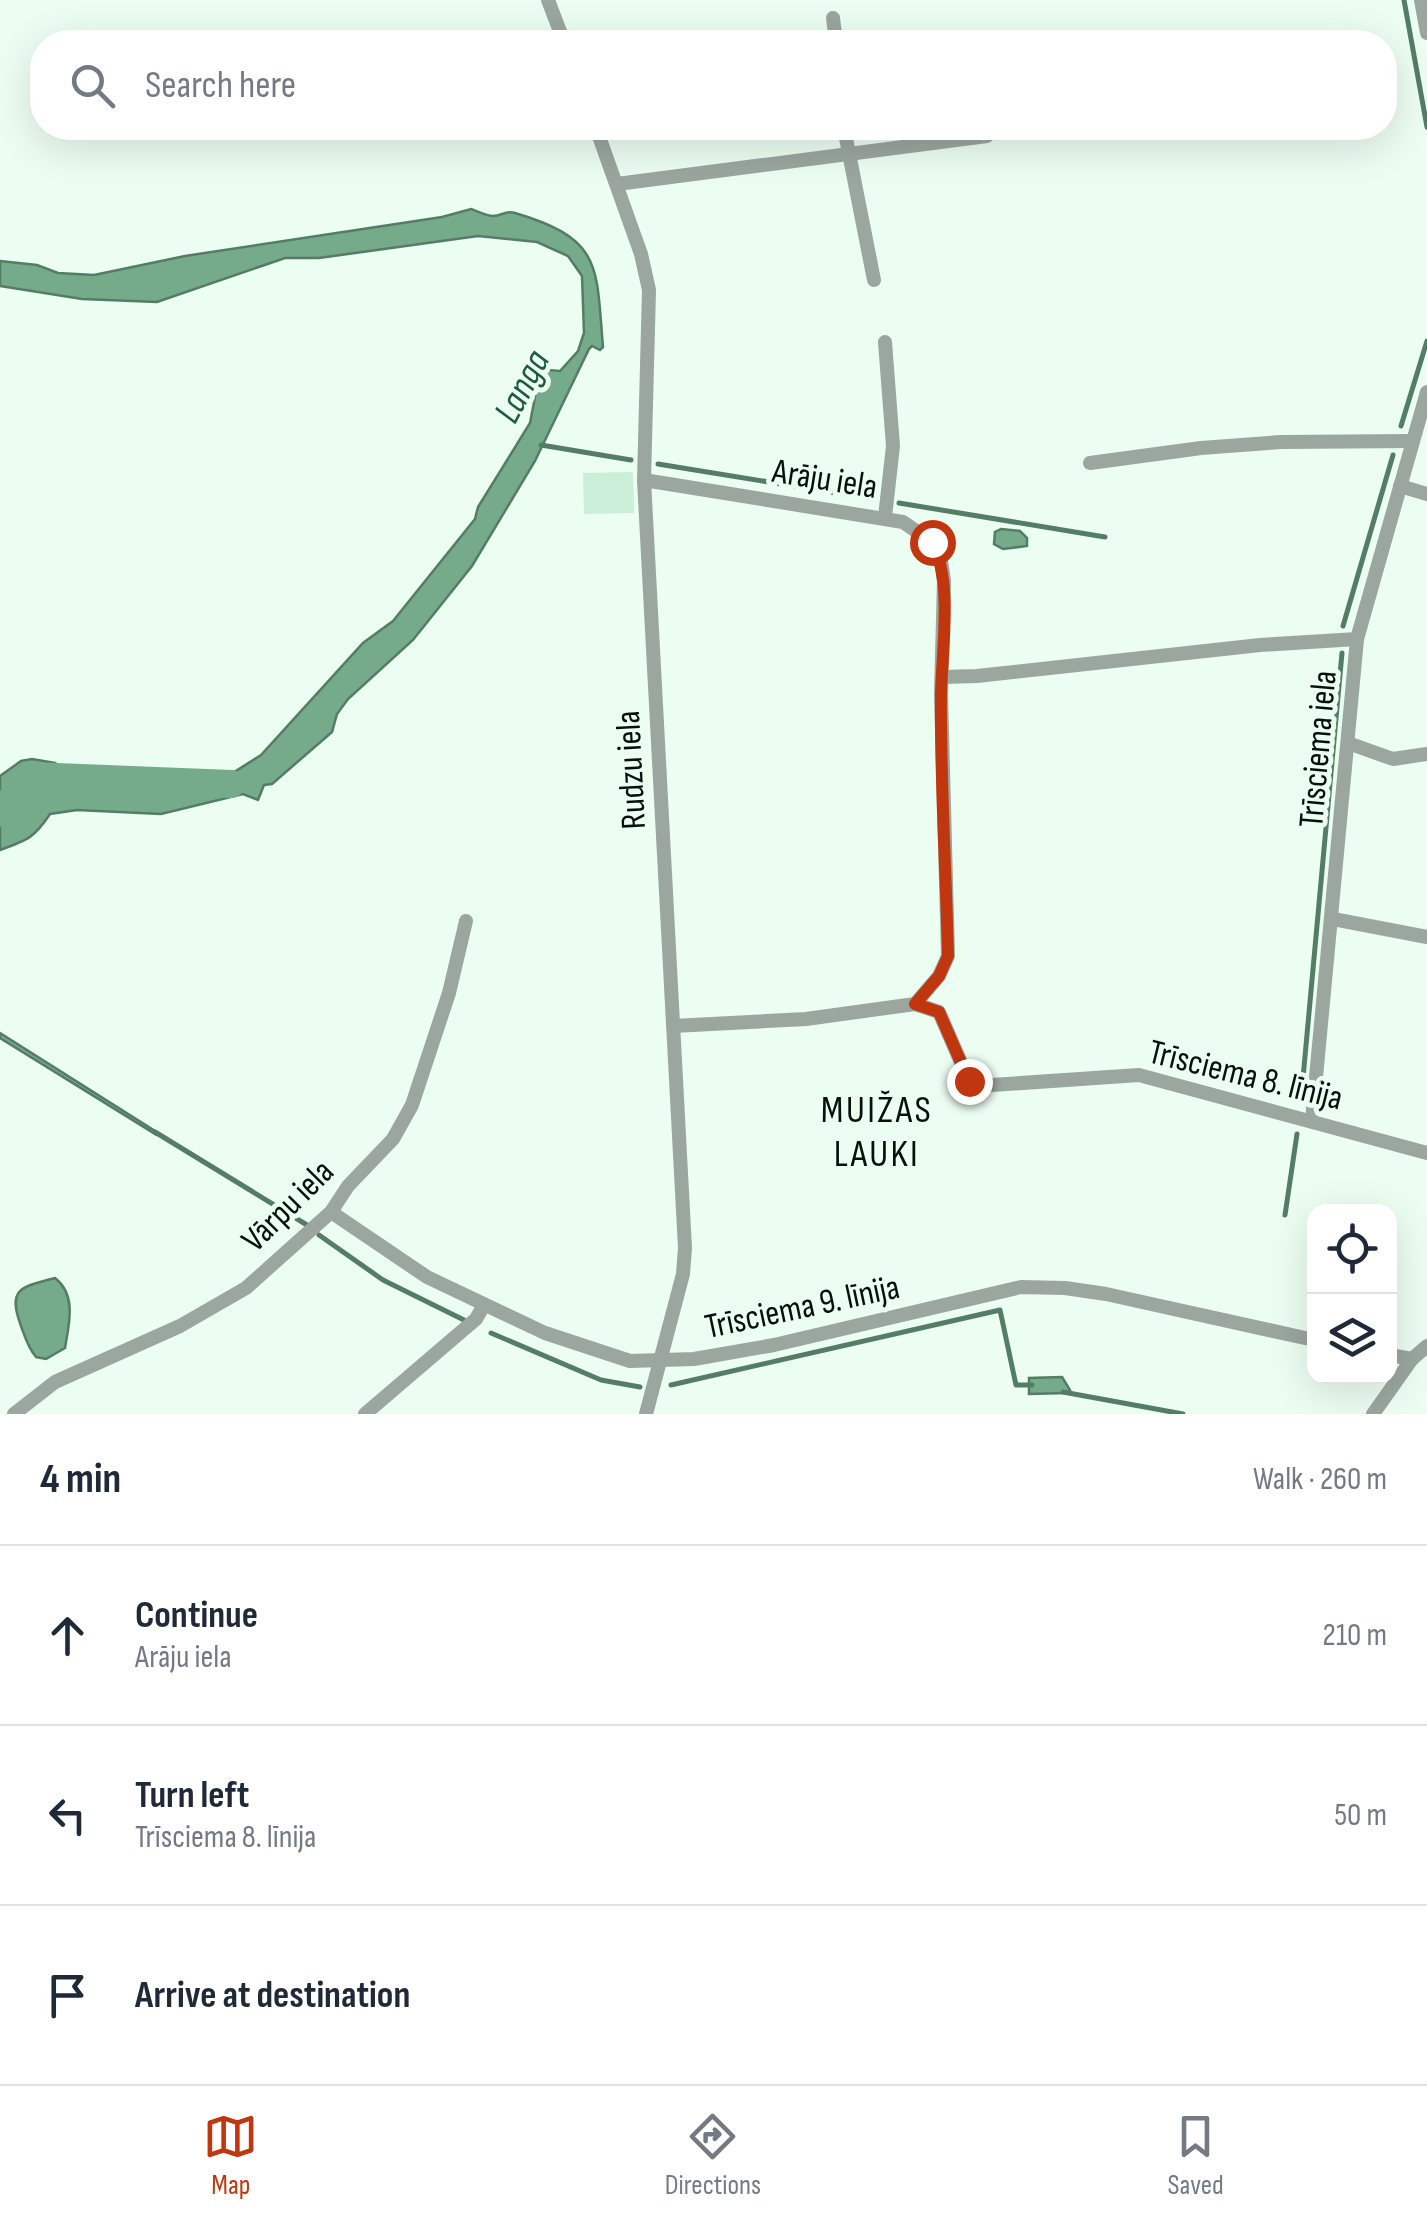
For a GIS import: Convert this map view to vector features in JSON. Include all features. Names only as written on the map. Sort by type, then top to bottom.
[{"type":"street","points":[[548,0],[559,30]]},
{"type":"street","points":[[1421,0],[1427,33]]},
{"type":"street","points":[[834,18],[835,30]]},
{"type":"street","name":"Rudzu iela","points":[[600,140],[647,273],[649,290],[644,480],[685,1248],[684,1274],[646,1414]]},
{"type":"street","points":[[845,140],[874,280]]},
{"type":"street","points":[[617,184],[954,140]]},
{"type":"street","points":[[884,342],[893,446],[885,517]]},
{"type":"street","name":"Trīsciema iela","points":[[1312,1120],[1357,639],[1427,392]]},
{"type":"street","points":[[1090,464],[1202,448],[1281,442],[1412,440]]},
{"type":"street","name":"Arāju iela","points":[[644,480],[885,517],[918,530],[932,542],[942,560],[948,956],[939,976],[915,1004]]},
{"type":"street","points":[[1400,486],[1427,494]]},
{"type":"street","points":[[942,677],[1357,639]]},
{"type":"street","points":[[1348,743],[1394,759],[1427,754]]},
{"type":"street","points":[[1333,919],[1427,937]]},
{"type":"street","name":"Vārpu iela","points":[[14,1414],[56,1382],[180,1326],[246,1288],[331,1212],[348,1186],[394,1139],[412,1105],[450,993],[466,922]]},
{"type":"street","points":[[673,1026],[806,1019],[915,1004]]},
{"type":"street","name":"Trīsciema 8. līnija","points":[[915,1004],[939,1012],[969,1081],[992,1085],[1138,1075],[1427,1153]]},
{"type":"street","name":"Trīsciema 9. līnija","points":[[331,1212],[426,1277],[545,1333],[630,1361],[694,1359],[774,1345],[1021,1287],[1106,1294],[1307,1338]]},
{"type":"street","points":[[366,1414],[476,1319],[484,1305]]},
{"type":"street","points":[[1373,1414],[1412,1359],[1427,1346]]},
{"type":"street","points":[[1397,1356],[1412,1359]]},
{"type":"shaded area","points":[[471,209],[491,216],[515,213],[544,223],[580,245],[595,276],[603,347],[589,349],[535,461],[472,566],[413,640],[348,699],[337,714],[332,732],[272,784],[264,785],[258,800],[243,794],[161,814],[77,810],[50,814],[29,837],[0,850],[0,776],[21,761],[55,763],[74,777],[91,782],[113,778],[124,782],[158,781],[173,787],[231,774],[261,755],[363,643],[393,621],[475,519],[478,507],[530,423],[544,374],[549,370],[560,371],[578,351],[584,333],[582,276],[568,256],[537,242],[478,236],[319,258],[285,258],[157,302],[82,299],[0,286],[0,261],[37,265],[58,273],[94,275],[185,256],[442,217]]},
{"type":"shaded area","points":[[633,472],[634,513],[584,514],[583,473]]},
{"type":"shaded area","points":[[1020,531],[1027,538],[1027,546],[1003,549],[994,544],[995,532]]},
{"type":"shaded area","points":[[0,1033],[155,1131],[155,1134],[0,1038]]},
{"type":"shaded area","points":[[55,1278],[69,1301],[69,1320],[65,1348],[46,1359],[36,1357],[31,1350],[16,1304],[17,1296],[26,1287]]},
{"type":"shaded area","points":[[1062,1377],[1070,1390],[1067,1393],[1029,1394],[1029,1378]]},
{"type":"waterway","points":[[1404,0],[1427,127]]},
{"type":"waterway","points":[[1401,426],[1427,341]]},
{"type":"waterway","points":[[541,445],[631,460]]},
{"type":"waterway","points":[[1343,626],[1393,455]]},
{"type":"waterway","points":[[658,464],[874,499]]},
{"type":"waterway","points":[[899,503],[1105,537]]},
{"type":"waterway","points":[[1301,1100],[1342,653]]},
{"type":"waterway","name":"Langa","points":[[0,813],[31,776],[231,784]]},
{"type":"waterway","points":[[155,1132],[307,1225]]},
{"type":"waterway","points":[[1285,1215],[1297,1134]]},
{"type":"waterway","points":[[319,1235],[383,1280],[468,1322]]},
{"type":"waterway","points":[[671,1385],[1000,1310],[1016,1385],[1032,1385]]},
{"type":"waterway","points":[[491,1333],[601,1380],[640,1387]]},
{"type":"waterway","points":[[1063,1392],[1183,1414]]},
{"type":"district","name":"MUIŽAS LAUKI","points":[[877,1131]]},
{"type":"route","points":[[932,542],[942,560],[944,581],[941,694],[948,956],[939,976],[915,1004],[939,1012],[969,1081]]}]
